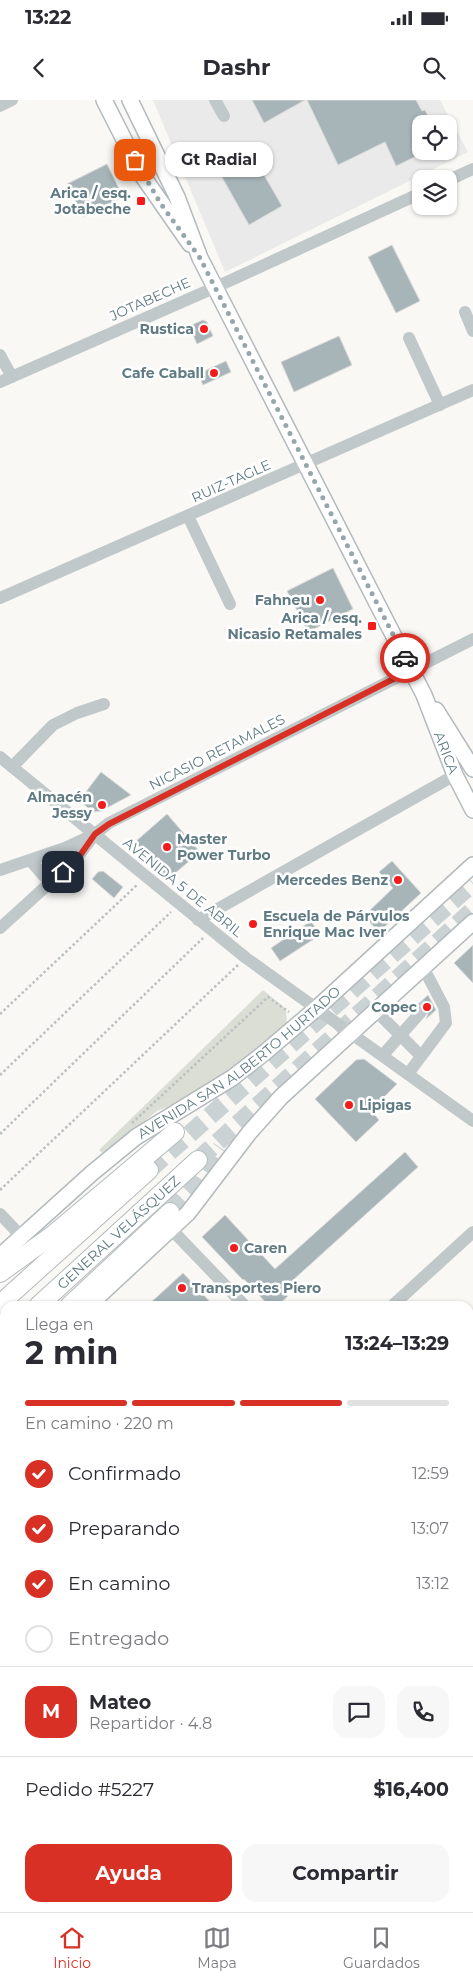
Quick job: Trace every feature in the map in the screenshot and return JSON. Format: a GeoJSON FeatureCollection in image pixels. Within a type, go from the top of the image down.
{"type":"FeatureCollection","features":[{"type":"Feature","properties":{"kind":"highway"},"geometry":{"type":"LineString","coordinates":[[0,1273],[54,1234],[175,1132]]}},
{"type":"Feature","properties":{"kind":"highway","name":"GENERAL VELÁSQUEZ"},"geometry":{"type":"LineString","coordinates":[[43,1301],[198,1160]]}},
{"type":"Feature","properties":{"kind":"highway","name":"GENERAL VELÁSQUEZ"},"geometry":{"type":"LineString","coordinates":[[3,1301],[149,1170]]}},
{"type":"Feature","properties":{"kind":"highway"},"geometry":{"type":"LineString","coordinates":[[75,1301],[171,1221]]}},
{"type":"Feature","properties":{"kind":"main road","name":"ARICA"},"geometry":{"type":"LineString","coordinates":[[104,100],[142,175],[200,258],[216,287],[424,695],[455,775],[473,810]]}},
{"type":"Feature","properties":{"kind":"main road","name":"ARICA"},"geometry":{"type":"LineString","coordinates":[[130,100],[177,197],[200,258]]}},
{"type":"Feature","properties":{"kind":"main road","name":"ARICA"},"geometry":{"type":"LineString","coordinates":[[424,695],[454,737],[473,769]]}},
{"type":"Feature","properties":{"kind":"main road","name":"AVENIDA SAN ALBERTO HURTADO"},"geometry":{"type":"LineString","coordinates":[[0,1256],[120,1149],[153,1125],[250,1065],[317,1008],[473,865]]}},
{"type":"Feature","properties":{"kind":"main road"},"geometry":{"type":"LineString","coordinates":[[93,1301],[171,1221],[204,1194],[264,1114],[351,1032],[473,922]]}},
{"type":"Feature","properties":{"kind":"street"},"geometry":{"type":"LineString","coordinates":[[0,106],[12,100]]}},
{"type":"Feature","properties":{"kind":"street"},"geometry":{"type":"LineString","coordinates":[[215,100],[224,116]]}},
{"type":"Feature","properties":{"kind":"street"},"geometry":{"type":"LineString","coordinates":[[457,176],[473,169]]}},
{"type":"Feature","properties":{"kind":"street","name":"JOTABECHE"},"geometry":{"type":"LineString","coordinates":[[6,380],[412,197]]}},
{"type":"Feature","properties":{"kind":"street"},"geometry":{"type":"LineString","coordinates":[[465,312],[473,330]]}},
{"type":"Feature","properties":{"kind":"street"},"geometry":{"type":"LineString","coordinates":[[409,338],[440,405]]}},
{"type":"Feature","properties":{"kind":"street"},"geometry":{"type":"LineString","coordinates":[[0,355],[6,380]]}},
{"type":"Feature","properties":{"kind":"street","name":"RUIZ-TAGLE"},"geometry":{"type":"LineString","coordinates":[[0,597],[306,465],[473,390]]}},
{"type":"Feature","properties":{"kind":"street"},"geometry":{"type":"LineString","coordinates":[[188,516],[230,604]]}},
{"type":"Feature","properties":{"kind":"street","name":"NICASIO RETAMALES"},"geometry":{"type":"LineString","coordinates":[[0,928],[81,854],[95,834],[109,824],[473,639]]}},
{"type":"Feature","properties":{"kind":"street"},"geometry":{"type":"LineString","coordinates":[[12,767],[53,725],[77,713],[104,704]]}},
{"type":"Feature","properties":{"kind":"street","name":"AVENIDA 5 DE ABRIL"},"geometry":{"type":"LineString","coordinates":[[0,757],[246,958],[473,1121]]}},
{"type":"Feature","properties":{"kind":"street"},"geometry":{"type":"LineString","coordinates":[[198,920],[455,775]]}},
{"type":"Feature","properties":{"kind":"street"},"geometry":{"type":"LineString","coordinates":[[0,870],[65,848],[95,834]]}},
{"type":"Feature","properties":{"kind":"street"},"geometry":{"type":"LineString","coordinates":[[30,860],[50,883]]}},
{"type":"Feature","properties":{"kind":"street"},"geometry":{"type":"LineString","coordinates":[[408,1074],[446,1023],[444,1007],[434,997],[423,967]]}},
{"type":"Feature","properties":{"kind":"street"},"geometry":{"type":"LineString","coordinates":[[375,1010],[422,1056]]}},
{"type":"Feature","properties":{"kind":"street"},"geometry":{"type":"LineString","coordinates":[[383,1055],[420,1013]]}},
{"type":"Feature","properties":{"kind":"street"},"geometry":{"type":"LineString","coordinates":[[0,1214],[21,1236]]}},
{"type":"Feature","properties":{"kind":"street"},"geometry":{"type":"LineString","coordinates":[[171,1221],[241,1301]]}},
{"type":"Feature","properties":{"kind":"street"},"geometry":{"type":"LineString","coordinates":[[397,1301],[473,1232]]}},
{"type":"Feature","properties":{"kind":"path"},"geometry":{"type":"LineString","coordinates":[[0,1014],[133,889]]}},
{"type":"Feature","properties":{"kind":"path"},"geometry":{"type":"LineString","coordinates":[[0,1075],[165,918]]}},
{"type":"Feature","properties":{"kind":"path"},"geometry":{"type":"LineString","coordinates":[[0,1134],[197,945]]}},
{"type":"Feature","properties":{"kind":"path"},"geometry":{"type":"LineString","coordinates":[[0,1190],[232,972]]}},
{"type":"Feature","properties":{"kind":"path"},"geometry":{"type":"LineString","coordinates":[[131,1123],[268,997],[289,1012]]}},
{"type":"Feature","properties":{"kind":"shaded area"},"geometry":{"type":"Polygon","coordinates":[[[153,100],[440,100],[448,115],[412,115],[412,160],[452,160],[432,170],[412,170],[412,180],[225,272],[153,100]]]}},
{"type":"Feature","properties":{"kind":"shaded area"},"geometry":{"type":"Polygon","coordinates":[[[457,132],[468,152],[457,157],[457,132]]]}},
{"type":"Feature","properties":{"kind":"shaded area"},"geometry":{"type":"Polygon","coordinates":[[[263,990],[286,1009],[287,1027],[232,1070],[182,1101],[157,1111],[104,1154],[99,1150],[263,990]]]}},
{"type":"Feature","properties":{"kind":"building"},"geometry":{"type":"Polygon","coordinates":[[[252,100],[305,100],[264,123],[252,100]]]}},
{"type":"Feature","properties":{"kind":"building"},"geometry":{"type":"Polygon","coordinates":[[[307,100],[416,100],[422,111],[425,110],[428,115],[412,115],[412,158],[396,166],[385,142],[338,165],[307,100]]]}},
{"type":"Feature","properties":{"kind":"building"},"geometry":{"type":"Polygon","coordinates":[[[252,154],[282,206],[249,225],[219,172],[252,154]]]}},
{"type":"Feature","properties":{"kind":"building"},"geometry":{"type":"Polygon","coordinates":[[[107,164],[123,197],[83,217],[67,184],[107,164]]]}},
{"type":"Feature","properties":{"kind":"building"},"geometry":{"type":"Polygon","coordinates":[[[392,245],[420,301],[396,313],[368,257],[392,245]]]}},
{"type":"Feature","properties":{"kind":"building"},"geometry":{"type":"Polygon","coordinates":[[[203,320],[207,322],[213,336],[197,344],[189,326],[203,320]]]}},
{"type":"Feature","properties":{"kind":"building"},"geometry":{"type":"Polygon","coordinates":[[[339,336],[352,365],[294,392],[281,362],[339,336]]]}},
{"type":"Feature","properties":{"kind":"building","name":"Cafe Caball"},"geometry":{"type":"Polygon","coordinates":[[[226,361],[231,372],[203,385],[198,374],[226,361]]]}},
{"type":"Feature","properties":{"kind":"building","name":"Fahneu"},"geometry":{"type":"Polygon","coordinates":[[[333,568],[353,609],[308,632],[287,591],[333,568]]]}},
{"type":"Feature","properties":{"kind":"building"},"geometry":{"type":"Polygon","coordinates":[[[101,772],[131,795],[101,811],[94,812],[79,801],[101,772]]]}},
{"type":"Feature","properties":{"kind":"building","name":"Master Power Turbo"},"geometry":{"type":"Polygon","coordinates":[[[167,814],[200,852],[167,880],[135,842],[167,814]]]}},
{"type":"Feature","properties":{"kind":"building"},"geometry":{"type":"Polygon","coordinates":[[[392,861],[421,893],[379,932],[364,916],[393,888],[379,872],[392,861]]]}},
{"type":"Feature","properties":{"kind":"building"},"geometry":{"type":"Polygon","coordinates":[[[103,871],[123,887],[114,898],[92,879],[98,872],[103,871]]]}},
{"type":"Feature","properties":{"kind":"building"},"geometry":{"type":"Polygon","coordinates":[[[311,921],[320,935],[280,961],[271,948],[311,921]]]}},
{"type":"Feature","properties":{"kind":"building"},"geometry":{"type":"Polygon","coordinates":[[[473,945],[473,983],[454,963],[473,945]]]}},
{"type":"Feature","properties":{"kind":"building"},"geometry":{"type":"Polygon","coordinates":[[[428,995],[436,1010],[426,1019],[428,1014],[426,1007],[416,1006],[428,995]]]}},
{"type":"Feature","properties":{"kind":"building","name":"Lipigas"},"geometry":{"type":"Polygon","coordinates":[[[364,1059],[397,1084],[371,1110],[379,1120],[356,1142],[315,1099],[356,1060],[364,1059]]]}},
{"type":"Feature","properties":{"kind":"building"},"geometry":{"type":"Polygon","coordinates":[[[405,1152],[418,1167],[282,1290],[288,1296],[282,1301],[264,1301],[202,1237],[225,1215],[275,1269],[405,1152]]]}},
{"type":"Feature","properties":{"kind":"building","name":"Transportes Piero"},"geometry":{"type":"Polygon","coordinates":[[[183,1273],[209,1301],[152,1301],[183,1273]]]}},
{"type":"Feature","properties":{"kind":"tunnel"},"geometry":{"type":"LineString","coordinates":[[149,1170],[473,883]]}},
{"type":"Feature","properties":{"kind":"tunnel"},"geometry":{"type":"LineString","coordinates":[[198,1160],[473,910]]}},
{"type":"Feature","properties":{"kind":"tunnel"},"geometry":{"type":"LineString","coordinates":[[420,1013],[432,1000]]}},
{"type":"Feature","properties":{"kind":"tunnel"},"geometry":{"type":"LineString","coordinates":[[170,1212],[194,1187],[221,1148]]}},
{"type":"Feature","properties":{"kind":"way so far"},"geometry":{"type":"LineString","coordinates":[[135,160],[142,175],[161,204],[200,258],[405,658]]}},
{"type":"Feature","properties":{"kind":"place","name":"Gt Radial"},"geometry":{"type":"Point","coordinates":[135,160]}},
{"type":"Feature","properties":{"kind":"place","name":"Arica / esq. Jotabeche"},"geometry":{"type":"Point","coordinates":[141,201]}},
{"type":"Feature","properties":{"kind":"place","name":"Rustica"},"geometry":{"type":"Point","coordinates":[204,329]}},
{"type":"Feature","properties":{"kind":"place","name":"Cafe Caball"},"geometry":{"type":"Point","coordinates":[214,373]}},
{"type":"Feature","properties":{"kind":"place","name":"Fahneu"},"geometry":{"type":"Point","coordinates":[320,600]}},
{"type":"Feature","properties":{"kind":"place","name":"Arica / esq. Nicasio Retamales"},"geometry":{"type":"Point","coordinates":[372,626]}},
{"type":"Feature","properties":{"kind":"place","name":"Almacén Jessy"},"geometry":{"type":"Point","coordinates":[102,805]}},
{"type":"Feature","properties":{"kind":"place","name":"Master Power Turbo"},"geometry":{"type":"Point","coordinates":[167,847]}},
{"type":"Feature","properties":{"kind":"place","name":"Mercedes Benz"},"geometry":{"type":"Point","coordinates":[398,880]}},
{"type":"Feature","properties":{"kind":"place","name":"Escuela de Párvulos Enrique Mac Iver"},"geometry":{"type":"Point","coordinates":[253,924]}},
{"type":"Feature","properties":{"kind":"place","name":"Copec"},"geometry":{"type":"Point","coordinates":[427,1007]}},
{"type":"Feature","properties":{"kind":"place","name":"Lipigas"},"geometry":{"type":"Point","coordinates":[349,1105]}},
{"type":"Feature","properties":{"kind":"place","name":"Caren"},"geometry":{"type":"Point","coordinates":[234,1248]}},
{"type":"Feature","properties":{"kind":"place","name":"Transportes Piero"},"geometry":{"type":"Point","coordinates":[182,1288]}},
{"type":"Feature","properties":{"kind":"route"},"geometry":{"type":"LineString","coordinates":[[63,872],[81,854],[95,834],[101,829],[411,670],[405,658]]}}]}
